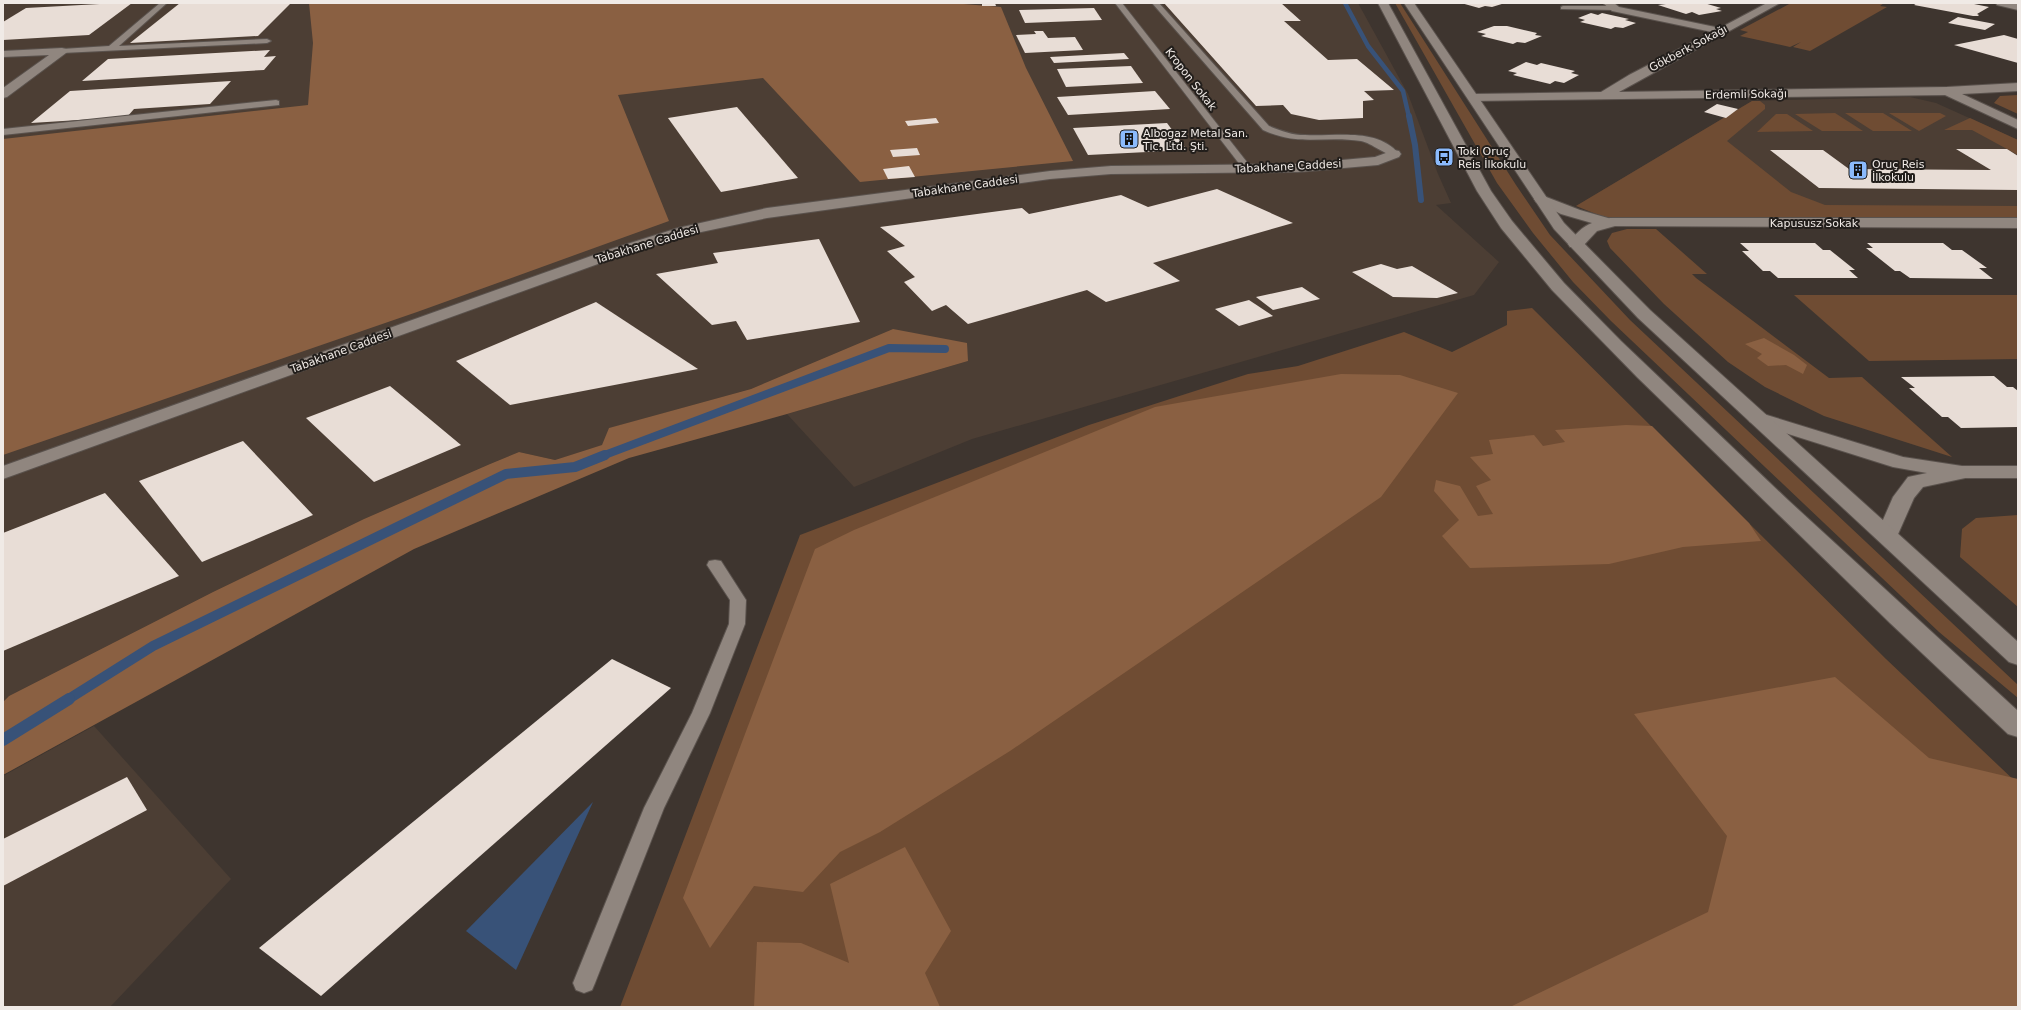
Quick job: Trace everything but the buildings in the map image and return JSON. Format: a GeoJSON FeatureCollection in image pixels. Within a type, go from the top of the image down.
{"type":"FeatureCollection","features":[{"type":"Feature","properties":{"kind":"street"},"geometry":{"type":"LineString","coordinates":[[1383,3],[1484,191],[1503,221],[1531,255],[1614,344],[1906,626],[2018,727]]}},
{"type":"Feature","properties":{"kind":"street"},"geometry":{"type":"LineString","coordinates":[[1409,3],[1559,226],[1644,314],[2018,656]]}},
{"type":"Feature","properties":{"kind":"street","name":"Gökberk Sokağı"},"geometry":{"type":"LineString","coordinates":[[1604,96],[1633,78],[1775,3]]}},
{"type":"Feature","properties":{"kind":"street"},"geometry":{"type":"LineString","coordinates":[[2001,3],[2018,7]]}},
{"type":"Feature","properties":{"kind":"street"},"geometry":{"type":"LineString","coordinates":[[1611,5],[1721,31]]}},
{"type":"Feature","properties":{"kind":"street"},"geometry":{"type":"LineString","coordinates":[[3,54],[62,51]]}},
{"type":"Feature","properties":{"kind":"street"},"geometry":{"type":"LineString","coordinates":[[3,94],[62,51]]}},
{"type":"Feature","properties":{"kind":"street","name":"Erdemli Sokağı"},"geometry":{"type":"LineString","coordinates":[[1474,98],[1947,91],[2018,87]]}},
{"type":"Feature","properties":{"kind":"street"},"geometry":{"type":"LineString","coordinates":[[1947,91],[2018,125]]}},
{"type":"Feature","properties":{"kind":"street","name":"Tabakhane Caddesi"},"geometry":{"type":"LineString","coordinates":[[3,473],[599,259],[683,231],[767,213],[1050,175],[1111,170],[1298,168],[1378,161],[1394,154]]}},
{"type":"Feature","properties":{"kind":"street"},"geometry":{"type":"LineString","coordinates":[[1541,199],[1582,217],[1610,223]]}},
{"type":"Feature","properties":{"kind":"street"},"geometry":{"type":"LineString","coordinates":[[1576,244],[1592,228],[1610,223]]}},
{"type":"Feature","properties":{"kind":"street","name":"Kapususz Sokak"},"geometry":{"type":"LineString","coordinates":[[1610,223],[2018,223]]}},
{"type":"Feature","properties":{"kind":"street"},"geometry":{"type":"LineString","coordinates":[[1757,418],[1900,463],[1962,472],[2018,472]]}},
{"type":"Feature","properties":{"kind":"street"},"geometry":{"type":"LineString","coordinates":[[1887,536],[1904,497],[1916,482],[1962,472]]}},
{"type":"Feature","properties":{"kind":"lane"},"geometry":{"type":"LineString","coordinates":[[112,48],[164,3]]}},
{"type":"Feature","properties":{"kind":"lane","name":"Kropon Sokak"},"geometry":{"type":"LineString","coordinates":[[1118,3],[1246,168]]}},
{"type":"Feature","properties":{"kind":"lane"},"geometry":{"type":"LineString","coordinates":[[1155,3],[1266,128],[1279,134],[1305,138],[1351,136],[1385,146],[1394,154]]}},
{"type":"Feature","properties":{"kind":"lane"},"geometry":{"type":"LineString","coordinates":[[1563,8],[1611,5]]}},
{"type":"Feature","properties":{"kind":"lane"},"geometry":{"type":"LineString","coordinates":[[62,51],[267,41]]}},
{"type":"Feature","properties":{"kind":"lane"},"geometry":{"type":"LineString","coordinates":[[3,132],[276,103]]}},
{"type":"Feature","properties":{"kind":"lane"},"geometry":{"type":"LineString","coordinates":[[584,983],[654,808],[701,713],[737,624],[738,600],[715,565]]}},
{"type":"Feature","properties":{"kind":"shaded area"},"geometry":{"type":"Polygon","coordinates":[[[3,3],[1358,3],[1408,94],[1438,174],[1451,203],[1436,205],[1499,262],[1474,295],[972,439],[854,487],[787,414],[968,361],[893,329],[751,389],[610,428],[603,445],[555,460],[519,452],[490,464],[364,519],[213,592],[9,696],[3,702],[3,3]]]}},
{"type":"Feature","properties":{"kind":"shaded area"},"geometry":{"type":"Polygon","coordinates":[[[309,3],[951,3],[1001,7],[1026,68],[1073,161],[860,182],[763,78],[618,95],[669,221],[417,312],[3,455],[3,139],[308,105],[313,43],[309,3]]]}},
{"type":"Feature","properties":{"kind":"shaded area"},"geometry":{"type":"Polygon","coordinates":[[[1395,3],[1400,3],[1516,185],[1550,235],[1630,320],[2018,685],[2018,698],[1939,632],[1611,321],[1573,282],[1533,233],[1497,183],[1395,3]]]}},
{"type":"Feature","properties":{"kind":"shaded area"},"geometry":{"type":"Polygon","coordinates":[[[1791,3],[1884,3],[1880,6],[1887,7],[1810,51],[1793,47],[1801,42],[1790,47],[1740,36],[1748,32],[1740,30],[1791,3]]]}},
{"type":"Feature","properties":{"kind":"shaded area"},"geometry":{"type":"Polygon","coordinates":[[[2018,95],[2018,114],[1994,103],[2000,96],[2018,95]]]}},
{"type":"Feature","properties":{"kind":"shaded area"},"geometry":{"type":"Polygon","coordinates":[[[1910,97],[1936,103],[2018,140],[2018,217],[1576,206],[1752,101],[1910,97]]]}},
{"type":"Feature","properties":{"kind":"shaded area"},"geometry":{"type":"Polygon","coordinates":[[[1752,101],[1760,101],[1765,105],[1765,109],[1727,141],[1791,192],[1825,205],[2018,206],[2018,217],[1606,218],[1576,206],[1752,101]]]}},
{"type":"Feature","properties":{"kind":"shaded area"},"geometry":{"type":"Polygon","coordinates":[[[1835,113],[1863,131],[1822,131],[1795,114],[1835,113]]]}},
{"type":"Feature","properties":{"kind":"shaded area"},"geometry":{"type":"Polygon","coordinates":[[[1845,113],[1883,113],[1912,131],[1873,131],[1845,113]]]}},
{"type":"Feature","properties":{"kind":"shaded area"},"geometry":{"type":"Polygon","coordinates":[[[1889,113],[1940,113],[1946,116],[1919,131],[1889,113]]]}},
{"type":"Feature","properties":{"kind":"shaded area"},"geometry":{"type":"Polygon","coordinates":[[[1776,114],[1787,114],[1813,131],[1757,132],[1776,114]]]}},
{"type":"Feature","properties":{"kind":"shaded area"},"geometry":{"type":"Polygon","coordinates":[[[1970,118],[2018,140],[2018,155],[1972,130],[1944,130],[1970,118]]]}},
{"type":"Feature","properties":{"kind":"shaded area"},"geometry":{"type":"Polygon","coordinates":[[[1627,229],[1656,229],[1707,274],[1692,274],[1696,278],[1829,378],[1862,377],[1952,457],[1824,416],[1765,387],[1728,362],[1664,304],[1610,248],[1607,241],[1612,233],[1627,229]]]}},
{"type":"Feature","properties":{"kind":"shaded area"},"geometry":{"type":"Polygon","coordinates":[[[1794,295],[2018,295],[2018,359],[1869,361],[1794,295]]]}},
{"type":"Feature","properties":{"kind":"shaded area"},"geometry":{"type":"Polygon","coordinates":[[[1532,308],[1886,659],[2018,784],[2018,1007],[620,1007],[800,535],[1089,425],[1248,374],[1298,366],[1404,332],[1452,352],[1507,325],[1507,311],[1532,308]]]}},
{"type":"Feature","properties":{"kind":"shaded area"},"geometry":{"type":"Polygon","coordinates":[[[893,329],[967,343],[968,361],[629,458],[414,549],[3,775],[3,702],[9,696],[213,592],[364,519],[519,452],[555,460],[602,445],[609,428],[751,389],[893,329]]]}},
{"type":"Feature","properties":{"kind":"shaded area"},"geometry":{"type":"Polygon","coordinates":[[[1764,338],[1794,355],[1807,365],[1803,374],[1786,365],[1768,366],[1757,358],[1762,354],[1745,344],[1764,338]]]}},
{"type":"Feature","properties":{"kind":"shaded area"},"geometry":{"type":"Polygon","coordinates":[[[1341,374],[1400,375],[1458,393],[1381,497],[1010,751],[880,832],[840,852],[803,892],[754,886],[710,948],[683,898],[815,549],[854,530],[1155,407],[1341,374]]]}},
{"type":"Feature","properties":{"kind":"shaded area"},"geometry":{"type":"Polygon","coordinates":[[[1626,425],[1652,426],[1749,523],[1761,541],[1683,547],[1609,564],[1470,568],[1442,536],[1459,520],[1434,491],[1436,480],[1460,486],[1478,516],[1493,514],[1476,486],[1491,480],[1470,457],[1493,454],[1489,440],[1534,435],[1543,446],[1565,442],[1555,430],[1626,425]]]}},
{"type":"Feature","properties":{"kind":"shaded area"},"geometry":{"type":"Polygon","coordinates":[[[2018,515],[2018,607],[1960,557],[1962,529],[1976,518],[2018,515]]]}},
{"type":"Feature","properties":{"kind":"shaded area"},"geometry":{"type":"Polygon","coordinates":[[[1835,677],[1929,758],[2018,779],[2018,1007],[1510,1007],[1708,912],[1727,836],[1634,714],[1835,677]]]}},
{"type":"Feature","properties":{"kind":"shaded area"},"geometry":{"type":"Polygon","coordinates":[[[94,726],[231,879],[110,1007],[3,1007],[3,776],[94,726]]]}},
{"type":"Feature","properties":{"kind":"shaded area"},"geometry":{"type":"Polygon","coordinates":[[[905,847],[951,931],[925,973],[940,1007],[754,1007],[757,942],[801,943],[849,963],[830,884],[905,847]]]}},
{"type":"Feature","properties":{"kind":"water"},"geometry":{"type":"Polygon","coordinates":[[[593,802],[516,970],[466,931],[593,802]]]}},
{"type":"Feature","properties":{"kind":"waterway"},"geometry":{"type":"LineString","coordinates":[[1345,3],[1368,46],[1403,91],[1409,117]]}},
{"type":"Feature","properties":{"kind":"waterway"},"geometry":{"type":"LineString","coordinates":[[1409,116],[1415,145],[1421,200]]}},
{"type":"Feature","properties":{"kind":"waterway"},"geometry":{"type":"LineString","coordinates":[[602,456],[889,348],[945,349]]}},
{"type":"Feature","properties":{"kind":"waterway"},"geometry":{"type":"LineString","coordinates":[[67,700],[153,646],[506,474],[575,467],[605,455]]}},
{"type":"Feature","properties":{"kind":"waterway"},"geometry":{"type":"LineString","coordinates":[[3,740],[69,699]]}},
{"type":"Feature","properties":{"kind":"place","name":"Albogaz Metal San. Tic. Ltd. Şti."},"geometry":{"type":"Point","coordinates":[1129,139]}},
{"type":"Feature","properties":{"kind":"place","name":"Toki Oruç Reis İlkokulu"},"geometry":{"type":"Point","coordinates":[1444,157]}},
{"type":"Feature","properties":{"kind":"place","name":"Oruç Reis İlkokulu"},"geometry":{"type":"Point","coordinates":[1858,170]}}]}
